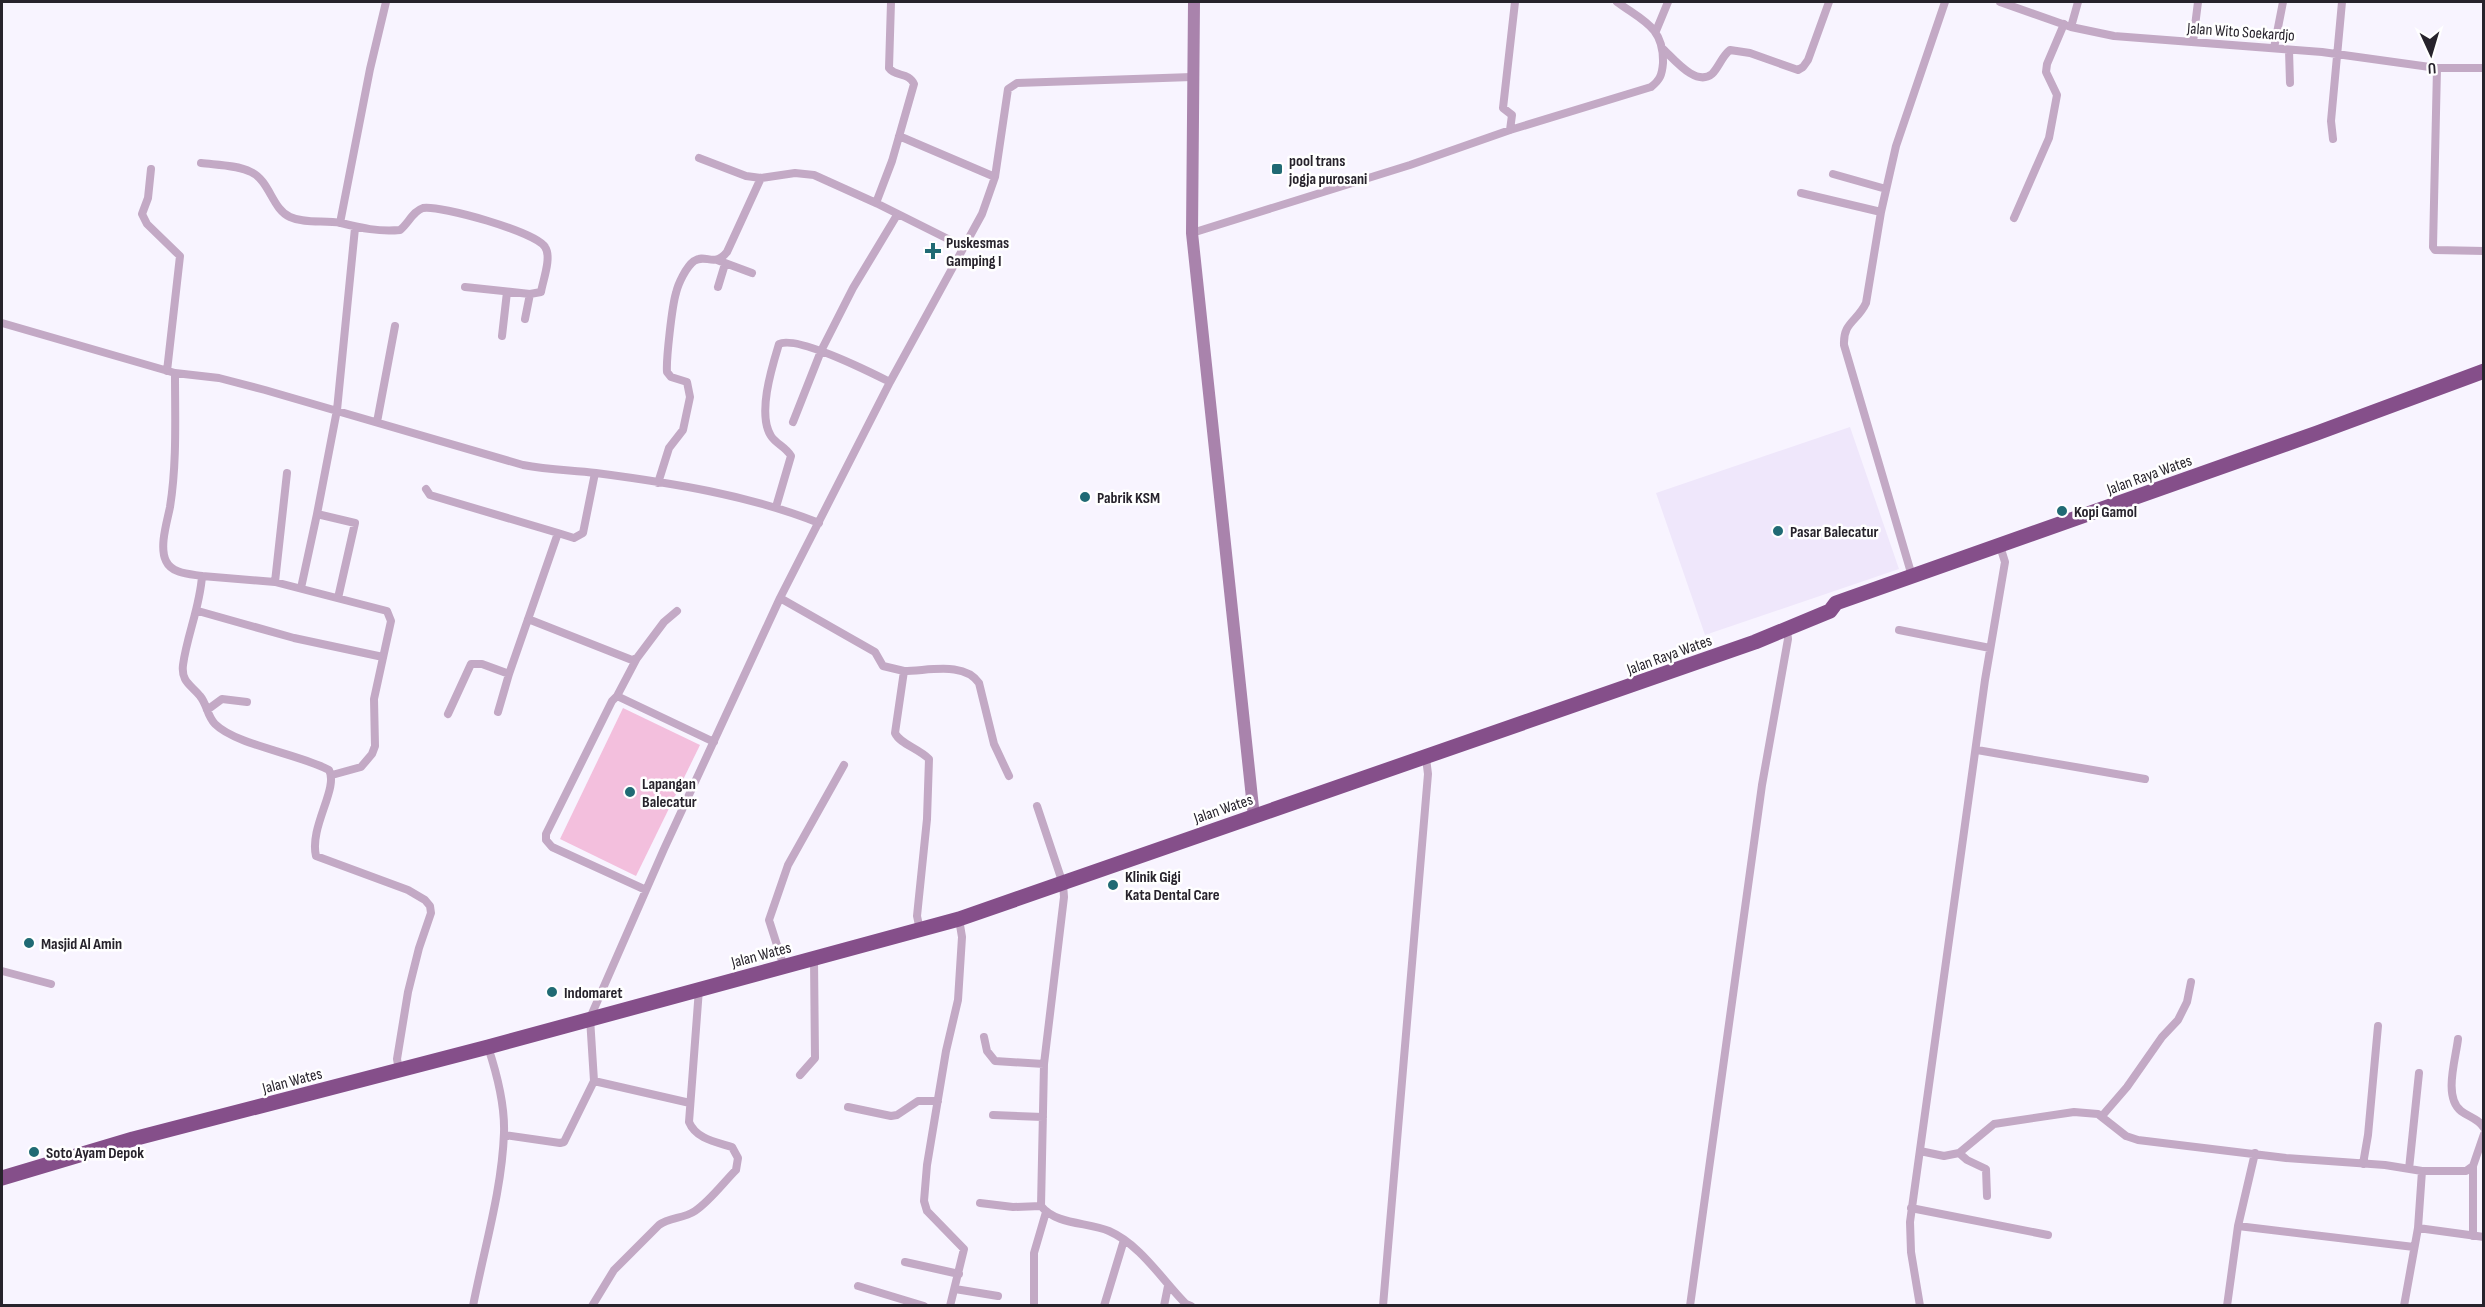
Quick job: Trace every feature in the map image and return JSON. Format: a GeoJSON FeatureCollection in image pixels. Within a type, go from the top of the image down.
{"type":"FeatureCollection","features":[{"type":"Feature","properties":{"kind":"highway","name":"Jalan Raya Wates"},"geometry":{"type":"LineString","coordinates":[[1830,611],[1839,613],[2001,550],[2484,372]]}},
{"type":"Feature","properties":{"kind":"highway","name":"Jalan Raya Wates"},"geometry":{"type":"LineString","coordinates":[[1519,726],[1787,630],[1830,611],[1836,603],[1911,576],[2001,550],[2484,382]]}},
{"type":"Feature","properties":{"kind":"highway","name":"Jalan Wates"},"geometry":{"type":"LineString","coordinates":[[2,1178],[141,1137],[488,1047],[959,919],[1519,726]]}},
{"type":"Feature","properties":{"kind":"street"},"geometry":{"type":"LineString","coordinates":[[340,224],[370,69],[386,2]]}},
{"type":"Feature","properties":{"kind":"street"},"geometry":{"type":"LineString","coordinates":[[876,203],[914,84],[907,76],[892,72],[889,68],[891,2]]}},
{"type":"Feature","properties":{"kind":"street"},"geometry":{"type":"LineString","coordinates":[[1194,2],[1192,234],[1254,817]]}},
{"type":"Feature","properties":{"kind":"street"},"geometry":{"type":"LineString","coordinates":[[1510,130],[1512,115],[1503,108],[1515,2]]}},
{"type":"Feature","properties":{"kind":"street"},"geometry":{"type":"LineString","coordinates":[[1192,234],[1410,165],[1510,130],[1651,87],[1659,81],[1662,73],[1662,42],[1656,31],[1617,2]]}},
{"type":"Feature","properties":{"kind":"street"},"geometry":{"type":"LineString","coordinates":[[1656,31],[1668,2]]}},
{"type":"Feature","properties":{"kind":"street"},"geometry":{"type":"LineString","coordinates":[[1663,49],[1696,77],[1711,74],[1730,50],[1750,53],[1798,70],[1803,68],[1808,60],[1829,2]]}},
{"type":"Feature","properties":{"kind":"street"},"geometry":{"type":"LineString","coordinates":[[1911,576],[1844,345],[1843,333],[1846,327],[1862,312],[1866,303],[1881,212],[1896,146],[1945,2]]}},
{"type":"Feature","properties":{"kind":"street","name":"Jalan Wito Soekardjo"},"geometry":{"type":"LineString","coordinates":[[2000,2],[2093,33],[2134,39],[2274,48],[2437,68],[2484,68]]}},
{"type":"Feature","properties":{"kind":"street"},"geometry":{"type":"LineString","coordinates":[[2014,218],[2049,138],[2057,95],[2046,72],[2047,64],[2078,2]]}},
{"type":"Feature","properties":{"kind":"street"},"geometry":{"type":"LineString","coordinates":[[2193,42],[2198,2]]}},
{"type":"Feature","properties":{"kind":"street"},"geometry":{"type":"LineString","coordinates":[[2274,48],[2283,2]]}},
{"type":"Feature","properties":{"kind":"street"},"geometry":{"type":"LineString","coordinates":[[2333,139],[2331,121],[2342,2]]}},
{"type":"Feature","properties":{"kind":"street"},"geometry":{"type":"LineString","coordinates":[[2289,50],[2290,83]]}},
{"type":"Feature","properties":{"kind":"street"},"geometry":{"type":"LineString","coordinates":[[2437,68],[2433,247],[2435,250],[2443,251],[2484,251]]}},
{"type":"Feature","properties":{"kind":"street"},"geometry":{"type":"LineString","coordinates":[[504,1135],[564,1142],[594,1081],[590,1018],[780,598],[890,382],[982,214],[995,177],[1005,99],[1011,85],[1192,77]]}},
{"type":"Feature","properties":{"kind":"street"},"geometry":{"type":"LineString","coordinates":[[899,136],[995,177]]}},
{"type":"Feature","properties":{"kind":"street"},"geometry":{"type":"LineString","coordinates":[[699,158],[746,176],[761,178],[805,173],[876,203],[964,248]]}},
{"type":"Feature","properties":{"kind":"street"},"geometry":{"type":"LineString","coordinates":[[201,163],[251,172],[262,180],[281,210],[289,217],[356,228],[400,230],[422,208],[436,208],[502,224],[537,239],[547,249],[541,292],[530,294],[465,287]]}},
{"type":"Feature","properties":{"kind":"street"},"geometry":{"type":"LineString","coordinates":[[151,169],[142,214],[147,224],[180,256],[171,372],[176,433],[172,494],[163,552],[170,567],[183,573],[202,576],[275,582],[387,610],[390,615],[391,621],[374,699],[375,746],[372,754],[361,767],[332,775]]}},
{"type":"Feature","properties":{"kind":"street"},"geometry":{"type":"LineString","coordinates":[[1833,174],[1886,189]]}},
{"type":"Feature","properties":{"kind":"street"},"geometry":{"type":"LineString","coordinates":[[718,287],[721,262],[761,178]]}},
{"type":"Feature","properties":{"kind":"street"},"geometry":{"type":"LineString","coordinates":[[1801,194],[1881,212]]}},
{"type":"Feature","properties":{"kind":"street"},"geometry":{"type":"LineString","coordinates":[[793,422],[821,351],[853,288],[897,215]]}},
{"type":"Feature","properties":{"kind":"street"},"geometry":{"type":"LineString","coordinates":[[300,588],[337,410],[356,228]]}},
{"type":"Feature","properties":{"kind":"street"},"geometry":{"type":"LineString","coordinates":[[658,483],[669,448],[683,430],[690,397],[687,382],[671,377],[667,372],[676,293],[692,263],[698,259],[721,262],[752,273]]}},
{"type":"Feature","properties":{"kind":"street"},"geometry":{"type":"LineString","coordinates":[[502,336],[507,292]]}},
{"type":"Feature","properties":{"kind":"street"},"geometry":{"type":"LineString","coordinates":[[525,319],[530,294]]}},
{"type":"Feature","properties":{"kind":"street"},"geometry":{"type":"LineString","coordinates":[[2,323],[171,372],[219,378],[337,410],[431,440],[523,465],[556,471],[595,473],[726,494],[776,507],[819,524]]}},
{"type":"Feature","properties":{"kind":"street"},"geometry":{"type":"LineString","coordinates":[[377,422],[395,326]]}},
{"type":"Feature","properties":{"kind":"street"},"geometry":{"type":"LineString","coordinates":[[776,507],[791,459],[789,452],[775,441],[767,427],[766,398],[779,344],[791,341],[821,351],[890,382]]}},
{"type":"Feature","properties":{"kind":"street"},"geometry":{"type":"LineString","coordinates":[[275,582],[287,473]]}},
{"type":"Feature","properties":{"kind":"street"},"geometry":{"type":"LineString","coordinates":[[426,489],[430,495],[574,538],[583,533],[595,473]]}},
{"type":"Feature","properties":{"kind":"street"},"geometry":{"type":"LineString","coordinates":[[317,514],[355,523],[338,598]]}},
{"type":"Feature","properties":{"kind":"street"},"geometry":{"type":"LineString","coordinates":[[498,712],[558,533]]}},
{"type":"Feature","properties":{"kind":"street"},"geometry":{"type":"LineString","coordinates":[[1920,1305],[1911,1252],[1911,1208],[1990,648],[2005,562],[2001,550]]}},
{"type":"Feature","properties":{"kind":"street"},"geometry":{"type":"LineString","coordinates":[[202,576],[198,610],[183,668],[187,686],[201,696],[212,722],[225,733],[312,761],[329,770],[333,782],[315,832],[316,856],[408,890],[425,900],[430,906],[431,914],[419,948],[408,992],[397,1059],[399,1070]]}},
{"type":"Feature","properties":{"kind":"street"},"geometry":{"type":"LineString","coordinates":[[780,598],[875,652],[883,666],[904,671],[958,669],[974,675],[980,683],[994,744],[1009,776]]}},
{"type":"Feature","properties":{"kind":"street"},"geometry":{"type":"LineString","coordinates":[[198,610],[294,638],[383,657]]}},
{"type":"Feature","properties":{"kind":"street"},"geometry":{"type":"LineString","coordinates":[[646,890],[552,847],[546,840],[546,834],[612,701],[617,696],[637,658],[664,622],[677,611]]}},
{"type":"Feature","properties":{"kind":"street"},"geometry":{"type":"LineString","coordinates":[[528,619],[625,659],[637,658]]}},
{"type":"Feature","properties":{"kind":"street"},"geometry":{"type":"LineString","coordinates":[[1690,1305],[1762,785],[1788,639],[1787,630]]}},
{"type":"Feature","properties":{"kind":"street"},"geometry":{"type":"LineString","coordinates":[[1899,630],[1990,648]]}},
{"type":"Feature","properties":{"kind":"street"},"geometry":{"type":"LineString","coordinates":[[448,714],[471,664],[482,664],[509,674]]}},
{"type":"Feature","properties":{"kind":"street"},"geometry":{"type":"LineString","coordinates":[[904,671],[895,733],[902,742],[915,746],[929,759],[927,819],[917,916],[920,930]]}},
{"type":"Feature","properties":{"kind":"street"},"geometry":{"type":"LineString","coordinates":[[617,696],[714,742]]}},
{"type":"Feature","properties":{"kind":"street"},"geometry":{"type":"LineString","coordinates":[[207,710],[222,699],[247,702]]}},
{"type":"Feature","properties":{"kind":"street"},"geometry":{"type":"LineString","coordinates":[[1977,750],[2145,779]]}},
{"type":"Feature","properties":{"kind":"street"},"geometry":{"type":"LineString","coordinates":[[1383,1305],[1428,774],[1426,758]]}},
{"type":"Feature","properties":{"kind":"street"},"geometry":{"type":"LineString","coordinates":[[784,967],[769,920],[788,865],[844,765]]}},
{"type":"Feature","properties":{"kind":"street"},"geometry":{"type":"LineString","coordinates":[[1034,1305],[1034,1253],[1044,1209],[1042,1117],[1044,1064],[1063,909],[1063,884],[1037,806]]}},
{"type":"Feature","properties":{"kind":"street"},"geometry":{"type":"LineString","coordinates":[[950,1305],[964,1249],[927,1211],[924,1201],[927,1166],[946,1051],[958,1000],[962,937],[959,919]]}},
{"type":"Feature","properties":{"kind":"street"},"geometry":{"type":"LineString","coordinates":[[800,1075],[815,1058],[814,959]]}},
{"type":"Feature","properties":{"kind":"street"},"geometry":{"type":"LineString","coordinates":[[2,971],[51,984]]}},
{"type":"Feature","properties":{"kind":"street"},"geometry":{"type":"LineString","coordinates":[[2102,1116],[2127,1087],[2162,1037],[2178,1020],[2187,1002],[2191,982]]}},
{"type":"Feature","properties":{"kind":"street"},"geometry":{"type":"LineString","coordinates":[[592,1305],[614,1270],[659,1225],[665,1220],[684,1216],[694,1211],[736,1170],[738,1158],[732,1147],[698,1135],[692,1130],[689,1122],[699,990]]}},
{"type":"Feature","properties":{"kind":"street"},"geometry":{"type":"LineString","coordinates":[[2363,1164],[2368,1135],[2378,1026]]}},
{"type":"Feature","properties":{"kind":"street"},"geometry":{"type":"LineString","coordinates":[[984,1037],[987,1050],[995,1061],[1044,1064]]}},
{"type":"Feature","properties":{"kind":"street"},"geometry":{"type":"LineString","coordinates":[[2458,1039],[2452,1087],[2454,1101],[2459,1110],[2481,1123],[2484,1128]]}},
{"type":"Feature","properties":{"kind":"street"},"geometry":{"type":"LineString","coordinates":[[473,1305],[499,1177],[504,1135],[498,1079],[488,1047]]}},
{"type":"Feature","properties":{"kind":"street"},"geometry":{"type":"LineString","coordinates":[[2409,1169],[2419,1073]]}},
{"type":"Feature","properties":{"kind":"street"},"geometry":{"type":"LineString","coordinates":[[594,1081],[690,1103]]}},
{"type":"Feature","properties":{"kind":"street"},"geometry":{"type":"LineString","coordinates":[[848,1107],[891,1116],[897,1115],[918,1101],[938,1101]]}},
{"type":"Feature","properties":{"kind":"street"},"geometry":{"type":"LineString","coordinates":[[1920,1151],[1944,1156],[1959,1153],[1994,1124],[2074,1112],[2098,1114],[2126,1137],[2138,1140],[2286,1158],[2385,1165],[2422,1171],[2466,1171],[2474,1166]]}},
{"type":"Feature","properties":{"kind":"street"},"geometry":{"type":"LineString","coordinates":[[993,1115],[1042,1117]]}},
{"type":"Feature","properties":{"kind":"street"},"geometry":{"type":"LineString","coordinates":[[2473,1236],[2474,1166],[2484,1134]]}},
{"type":"Feature","properties":{"kind":"street"},"geometry":{"type":"LineString","coordinates":[[1959,1153],[1967,1160],[1986,1169],[1987,1196]]}},
{"type":"Feature","properties":{"kind":"street"},"geometry":{"type":"LineString","coordinates":[[2227,1305],[2238,1226],[2256,1153]]}},
{"type":"Feature","properties":{"kind":"street"},"geometry":{"type":"LineString","coordinates":[[2404,1305],[2418,1227],[2422,1171]]}},
{"type":"Feature","properties":{"kind":"street"},"geometry":{"type":"LineString","coordinates":[[980,1203],[1044,1209],[1053,1216],[1097,1226],[1124,1240],[1146,1260],[1186,1304],[1191,1305]]}},
{"type":"Feature","properties":{"kind":"street"},"geometry":{"type":"LineString","coordinates":[[1911,1208],[2048,1235]]}},
{"type":"Feature","properties":{"kind":"street"},"geometry":{"type":"LineString","coordinates":[[2238,1226],[2415,1247]]}},
{"type":"Feature","properties":{"kind":"street"},"geometry":{"type":"LineString","coordinates":[[2418,1227],[2484,1237]]}},
{"type":"Feature","properties":{"kind":"street"},"geometry":{"type":"LineString","coordinates":[[1104,1305],[1124,1240]]}},
{"type":"Feature","properties":{"kind":"street"},"geometry":{"type":"LineString","coordinates":[[905,1262],[959,1274]]}},
{"type":"Feature","properties":{"kind":"street"},"geometry":{"type":"LineString","coordinates":[[858,1286],[924,1305]]}},
{"type":"Feature","properties":{"kind":"street"},"geometry":{"type":"LineString","coordinates":[[1164,1305],[1168,1286]]}},
{"type":"Feature","properties":{"kind":"street"},"geometry":{"type":"LineString","coordinates":[[955,1289],[998,1296]]}},
{"type":"Feature","properties":{"kind":"shaded area","name":"Pasar Balecatur"},"geometry":{"type":"Polygon","coordinates":[[[1850,427],[1899,569],[1705,635],[1656,493],[1850,427]]]}},
{"type":"Feature","properties":{"kind":"shaded area","name":"Lapangan Balecatur"},"geometry":{"type":"Polygon","coordinates":[[[623,708],[700,745],[636,876],[560,839],[623,708]]]}},
{"type":"Feature","properties":{"kind":"place","name":"pool trans jogja purosani"},"geometry":{"type":"Point","coordinates":[1277,169]}},
{"type":"Feature","properties":{"kind":"place","name":"Puskesmas Gamping I"},"geometry":{"type":"Point","coordinates":[933,251]}},
{"type":"Feature","properties":{"kind":"place","name":"Pabrik KSM"},"geometry":{"type":"Point","coordinates":[1085,497]}},
{"type":"Feature","properties":{"kind":"place","name":"Kopi Gamol"},"geometry":{"type":"Point","coordinates":[2062,511]}},
{"type":"Feature","properties":{"kind":"place","name":"Pasar Balecatur"},"geometry":{"type":"Point","coordinates":[1778,531]}},
{"type":"Feature","properties":{"kind":"place","name":"Lapangan Balecatur"},"geometry":{"type":"Point","coordinates":[630,792]}},
{"type":"Feature","properties":{"kind":"place","name":"Klinik Gigi Kata Dental Care"},"geometry":{"type":"Point","coordinates":[1113,885]}},
{"type":"Feature","properties":{"kind":"place","name":"Masjid Al Amin"},"geometry":{"type":"Point","coordinates":[29,943]}},
{"type":"Feature","properties":{"kind":"place","name":"Indomaret"},"geometry":{"type":"Point","coordinates":[552,992]}},
{"type":"Feature","properties":{"kind":"place","name":"Soto Ayam Depok"},"geometry":{"type":"Point","coordinates":[34,1152]}}]}
